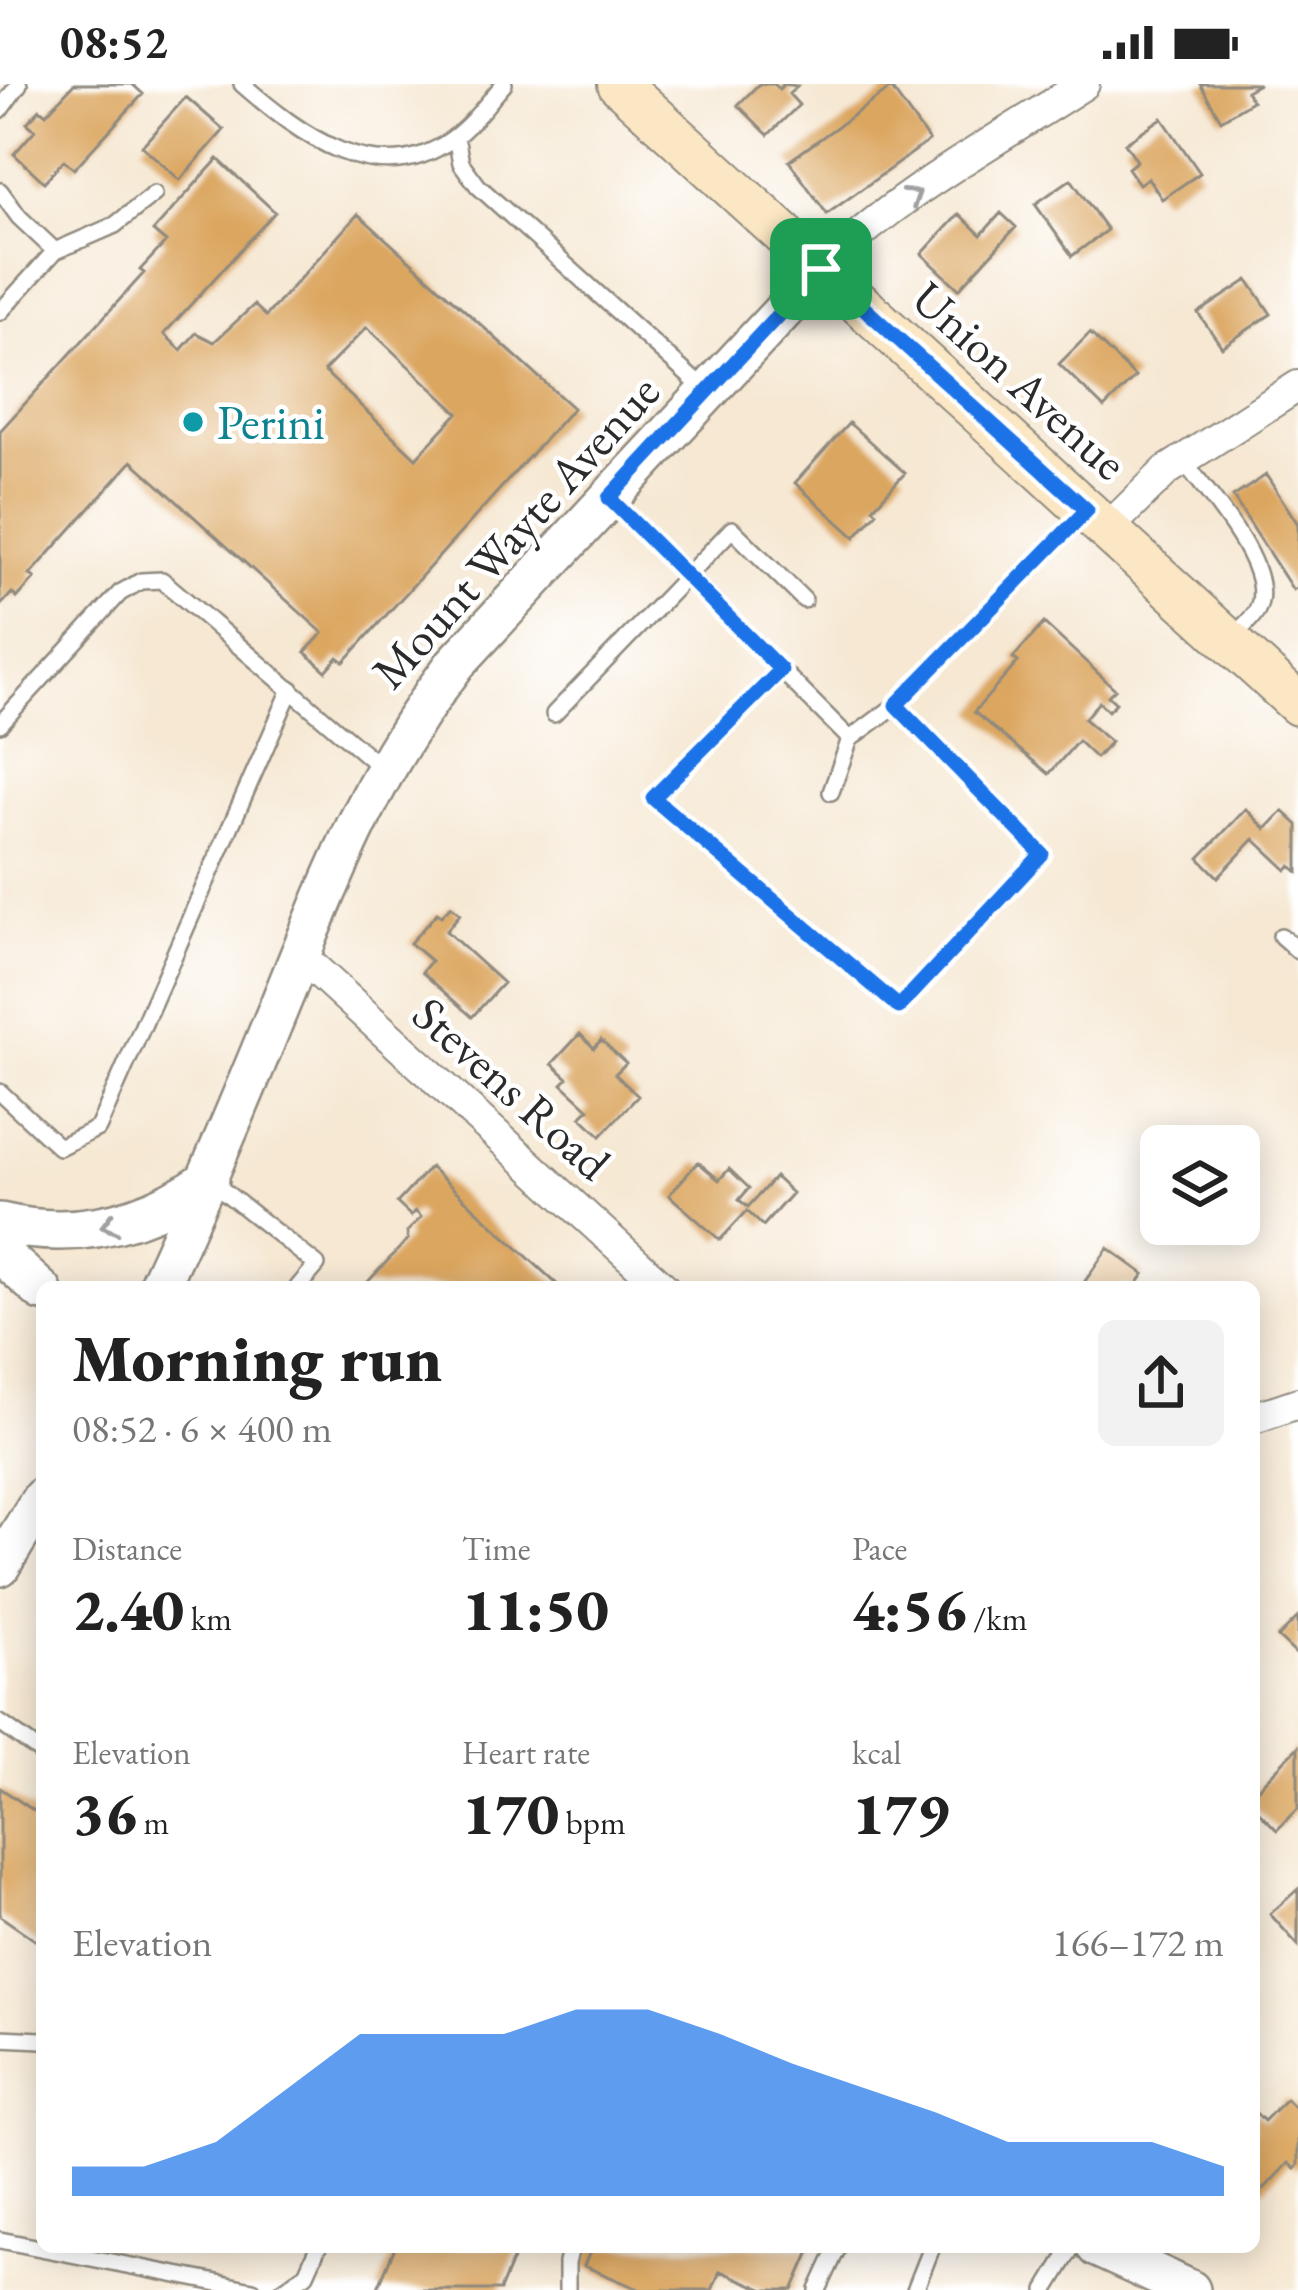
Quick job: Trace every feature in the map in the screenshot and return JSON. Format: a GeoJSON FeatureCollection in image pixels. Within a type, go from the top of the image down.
{"type":"FeatureCollection","features":[{"type":"Feature","properties":{"kind":"main road","name":"Union Avenue"},"geometry":{"type":"LineString","coordinates":[[631,89],[1298,704]]}},
{"type":"Feature","properties":{"kind":"street"},"geometry":{"type":"LineString","coordinates":[[821,269],[885,214],[1084,84]]}},
{"type":"Feature","properties":{"kind":"street","name":"Mount Wayte Avenue"},"geometry":{"type":"LineString","coordinates":[[161,1281],[209,1179],[330,878],[383,769],[416,714],[456,662],[821,269]]}},
{"type":"Feature","properties":{"kind":"street"},"geometry":{"type":"LineString","coordinates":[[1097,520],[1298,386]]}},
{"type":"Feature","properties":{"kind":"street","name":"Stevens Road"},"geometry":{"type":"LineString","coordinates":[[301,955],[656,1281]]}},
{"type":"Feature","properties":{"kind":"street"},"geometry":{"type":"LineString","coordinates":[[0,1222],[57,1232],[94,1230],[149,1213],[209,1179]]}},
{"type":"Feature","properties":{"kind":"street"},"geometry":{"type":"LineString","coordinates":[[0,1253],[36,1286]]}},
{"type":"Feature","properties":{"kind":"street"},"geometry":{"type":"LineString","coordinates":[[1260,1416],[1298,1403]]}},
{"type":"Feature","properties":{"kind":"street"},"geometry":{"type":"LineString","coordinates":[[0,1566],[36,1508]]}},
{"type":"Feature","properties":{"kind":"street"},"geometry":{"type":"LineString","coordinates":[[1110,2253],[1190,2290]]}},
{"type":"Feature","properties":{"kind":"lane"},"geometry":{"type":"LineString","coordinates":[[0,110],[19,84]]}},
{"type":"Feature","properties":{"kind":"lane"},"geometry":{"type":"LineString","coordinates":[[242,84],[288,124],[327,148],[363,158],[396,159],[430,153],[456,137],[504,84]]}},
{"type":"Feature","properties":{"kind":"lane"},"geometry":{"type":"LineString","coordinates":[[456,137],[461,163],[478,186],[707,392]]}},
{"type":"Feature","properties":{"kind":"lane"},"geometry":{"type":"LineString","coordinates":[[0,191],[55,251]]}},
{"type":"Feature","properties":{"kind":"lane"},"geometry":{"type":"LineString","coordinates":[[0,312],[55,251],[115,225],[154,194]]}},
{"type":"Feature","properties":{"kind":"lane"},"geometry":{"type":"LineString","coordinates":[[1183,460],[1248,549],[1262,590],[1257,611],[1229,640]]}},
{"type":"Feature","properties":{"kind":"lane"},"geometry":{"type":"LineString","coordinates":[[609,498],[850,740]]}},
{"type":"Feature","properties":{"kind":"lane"},"geometry":{"type":"LineString","coordinates":[[831,792],[850,740],[896,705],[1097,520]]}},
{"type":"Feature","properties":{"kind":"lane"},"geometry":{"type":"LineString","coordinates":[[554,714],[732,530],[804,600]]}},
{"type":"Feature","properties":{"kind":"lane"},"geometry":{"type":"LineString","coordinates":[[0,724],[120,593],[141,581],[162,580],[383,769]]}},
{"type":"Feature","properties":{"kind":"lane"},"geometry":{"type":"LineString","coordinates":[[781,670],[653,798],[899,1007],[1042,854],[896,705]]}},
{"type":"Feature","properties":{"kind":"lane"},"geometry":{"type":"LineString","coordinates":[[0,1092],[59,1147],[98,1128],[291,689]]}},
{"type":"Feature","properties":{"kind":"lane"},"geometry":{"type":"LineString","coordinates":[[1281,935],[1298,951]]}},
{"type":"Feature","properties":{"kind":"lane"},"geometry":{"type":"LineString","coordinates":[[209,1179],[316,1265],[303,1281]]}},
{"type":"Feature","properties":{"kind":"lane"},"geometry":{"type":"LineString","coordinates":[[0,1724],[36,1749]]}},
{"type":"Feature","properties":{"kind":"lane"},"geometry":{"type":"LineString","coordinates":[[0,2038],[36,2040]]}},
{"type":"Feature","properties":{"kind":"lane"},"geometry":{"type":"LineString","coordinates":[[0,2240],[36,2247]]}},
{"type":"Feature","properties":{"kind":"lane"},"geometry":{"type":"LineString","coordinates":[[66,2253],[253,2290]]}},
{"type":"Feature","properties":{"kind":"lane"},"geometry":{"type":"LineString","coordinates":[[284,2290],[306,2274],[315,2253]]}},
{"type":"Feature","properties":{"kind":"lane"},"geometry":{"type":"LineString","coordinates":[[567,2290],[570,2253]]}},
{"type":"Feature","properties":{"kind":"lane"},"geometry":{"type":"LineString","coordinates":[[818,2290],[835,2253]]}},
{"type":"Feature","properties":{"kind":"lane"},"geometry":{"type":"LineString","coordinates":[[915,2290],[930,2253]]}},
{"type":"Feature","properties":{"kind":"lane"},"geometry":{"type":"LineString","coordinates":[[1046,2290],[1068,2253]]}},
{"type":"Feature","properties":{"kind":"building"},"geometry":{"type":"Polygon","coordinates":[[[74,84],[132,84],[143,94],[74,169],[64,160],[44,182],[14,154],[35,130],[27,123],[40,109],[46,114],[74,84]]]}},
{"type":"Feature","properties":{"kind":"building"},"geometry":{"type":"Polygon","coordinates":[[[759,84],[774,84],[779,89],[784,84],[797,86],[789,94],[799,105],[768,135],[738,105],[759,84]]]}},
{"type":"Feature","properties":{"kind":"building"},"geometry":{"type":"Polygon","coordinates":[[[1200,84],[1259,84],[1246,91],[1252,101],[1221,120],[1200,84]]]}},
{"type":"Feature","properties":{"kind":"building"},"geometry":{"type":"Polygon","coordinates":[[[891,88],[929,141],[827,214],[789,161],[891,88]]]}},
{"type":"Feature","properties":{"kind":"building"},"geometry":{"type":"Polygon","coordinates":[[[186,97],[224,130],[180,180],[142,146],[186,97]]]}},
{"type":"Feature","properties":{"kind":"building"},"geometry":{"type":"Polygon","coordinates":[[[1162,118],[1200,173],[1162,199],[1148,178],[1139,184],[1128,168],[1137,161],[1125,143],[1162,118]]]}},
{"type":"Feature","properties":{"kind":"building","name":"Perini"},"geometry":{"type":"Polygon","coordinates":[[[218,159],[275,212],[164,334],[181,350],[196,333],[214,342],[254,305],[266,316],[358,214],[573,408],[344,662],[338,657],[326,671],[305,652],[323,633],[132,461],[30,575],[35,578],[17,598],[12,593],[0,606],[0,431],[144,273],[140,270],[166,242],[153,231],[218,159]],[[367,327],[324,371],[416,458],[458,413],[367,327]]]}},
{"type":"Feature","properties":{"kind":"building"},"geometry":{"type":"Polygon","coordinates":[[[1071,179],[1107,230],[1072,256],[1035,204],[1071,179]]]}},
{"type":"Feature","properties":{"kind":"building"},"geometry":{"type":"Polygon","coordinates":[[[1001,213],[1016,227],[959,289],[922,254],[959,214],[981,235],[1001,213]]]}},
{"type":"Feature","properties":{"kind":"building"},"geometry":{"type":"Polygon","coordinates":[[[1248,280],[1271,314],[1222,347],[1198,313],[1248,280]]]}},
{"type":"Feature","properties":{"kind":"building"},"geometry":{"type":"Polygon","coordinates":[[[1090,333],[1135,377],[1104,408],[1059,364],[1090,333]]]}},
{"type":"Feature","properties":{"kind":"building"},"geometry":{"type":"Polygon","coordinates":[[[849,423],[905,473],[873,508],[877,512],[855,537],[795,483],[849,423]]]}},
{"type":"Feature","properties":{"kind":"building"},"geometry":{"type":"Polygon","coordinates":[[[1266,475],[1298,524],[1298,587],[1293,590],[1233,497],[1266,475]]]}},
{"type":"Feature","properties":{"kind":"building"},"geometry":{"type":"Polygon","coordinates":[[[1044,623],[1115,689],[1108,696],[1116,703],[1108,711],[1099,702],[1084,719],[1111,742],[1096,758],[1078,741],[1049,774],[974,712],[1018,662],[1013,658],[1044,623]]]}},
{"type":"Feature","properties":{"kind":"building"},"geometry":{"type":"Polygon","coordinates":[[[1246,809],[1266,829],[1283,811],[1298,825],[1298,872],[1291,866],[1287,870],[1254,839],[1218,877],[1199,858],[1246,809]]]}},
{"type":"Feature","properties":{"kind":"building"},"geometry":{"type":"Polygon","coordinates":[[[451,906],[460,914],[446,931],[503,983],[472,1017],[422,972],[431,961],[410,943],[437,913],[441,916],[451,906]]]}},
{"type":"Feature","properties":{"kind":"building"},"geometry":{"type":"Polygon","coordinates":[[[580,1034],[594,1048],[601,1040],[626,1063],[615,1074],[638,1096],[601,1136],[581,1117],[589,1109],[562,1084],[568,1078],[552,1064],[580,1034]]]}},
{"type":"Feature","properties":{"kind":"building"},"geometry":{"type":"Polygon","coordinates":[[[698,1162],[719,1180],[729,1169],[749,1188],[739,1200],[748,1207],[775,1177],[792,1193],[763,1226],[747,1211],[720,1240],[669,1195],[698,1162]]]}},
{"type":"Feature","properties":{"kind":"building"},"geometry":{"type":"Polygon","coordinates":[[[430,1167],[554,1281],[369,1281],[408,1239],[407,1232],[421,1217],[415,1211],[411,1216],[397,1203],[430,1167]]]}},
{"type":"Feature","properties":{"kind":"building"},"geometry":{"type":"Polygon","coordinates":[[[1108,1248],[1144,1274],[1139,1281],[1085,1281],[1108,1248]]]}},
{"type":"Feature","properties":{"kind":"building"},"geometry":{"type":"Polygon","coordinates":[[[1298,1617],[1298,1656],[1278,1637],[1298,1617]]]}},
{"type":"Feature","properties":{"kind":"building"},"geometry":{"type":"Polygon","coordinates":[[[1298,1747],[1298,1809],[1277,1830],[1260,1813],[1260,1786],[1298,1747]]]}},
{"type":"Feature","properties":{"kind":"building"},"geometry":{"type":"Polygon","coordinates":[[[0,1788],[36,1812],[36,1941],[0,1916],[0,1788]]]}},
{"type":"Feature","properties":{"kind":"building"},"geometry":{"type":"Polygon","coordinates":[[[1298,1889],[1298,1945],[1270,1914],[1298,1889]]]}},
{"type":"Feature","properties":{"kind":"building"},"geometry":{"type":"Polygon","coordinates":[[[1286,2099],[1298,2111],[1298,2165],[1295,2169],[1288,2163],[1264,2189],[1260,2185],[1260,2117],[1264,2121],[1286,2099]]]}},
{"type":"Feature","properties":{"kind":"building"},"geometry":{"type":"Polygon","coordinates":[[[392,2253],[515,2253],[500,2290],[377,2290],[392,2253]]]}},
{"type":"Feature","properties":{"kind":"building"},"geometry":{"type":"Polygon","coordinates":[[[589,2253],[809,2253],[793,2290],[765,2290],[720,2271],[712,2290],[641,2290],[584,2266],[589,2253]]]}},
{"type":"Feature","properties":{"kind":"place","name":"Perini"},"geometry":{"type":"Point","coordinates":[193,422]}},
{"type":"Feature","properties":{"kind":"route"},"geometry":{"type":"LineString","coordinates":[[821,269],[1087,510],[896,705],[1042,854],[899,1007],[653,798],[781,670],[609,498],[821,269]]}}]}
